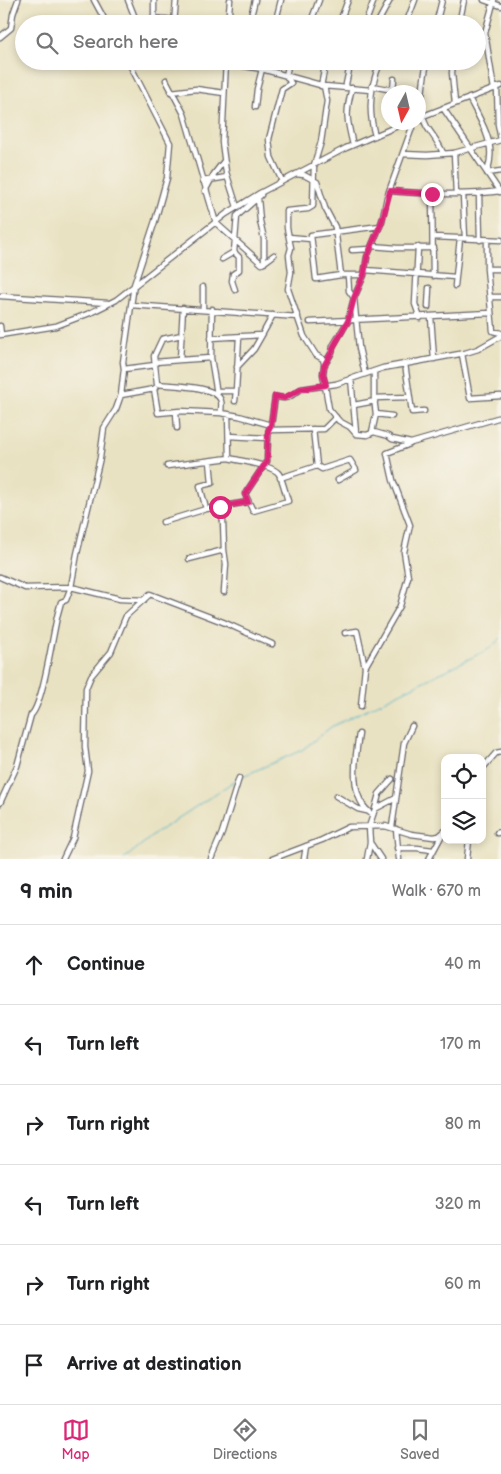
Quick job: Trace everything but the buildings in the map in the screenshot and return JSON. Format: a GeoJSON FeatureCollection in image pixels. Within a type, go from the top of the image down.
{"type":"FeatureCollection","features":[{"type":"Feature","properties":{"kind":"street"},"geometry":{"type":"LineString","coordinates":[[0,37],[12,28],[13,14],[18,0]]}},
{"type":"Feature","properties":{"kind":"street"},"geometry":{"type":"LineString","coordinates":[[94,0],[102,15]]}},
{"type":"Feature","properties":{"kind":"street"},"geometry":{"type":"LineString","coordinates":[[128,0],[134,15]]}},
{"type":"Feature","properties":{"kind":"street"},"geometry":{"type":"LineString","coordinates":[[154,0],[154,15]]}},
{"type":"Feature","properties":{"kind":"street"},"geometry":{"type":"LineString","coordinates":[[175,15],[176,0]]}},
{"type":"Feature","properties":{"kind":"street"},"geometry":{"type":"LineString","coordinates":[[229,15],[230,0]]}},
{"type":"Feature","properties":{"kind":"street"},"geometry":{"type":"LineString","coordinates":[[251,15],[255,0]]}},
{"type":"Feature","properties":{"kind":"street"},"geometry":{"type":"LineString","coordinates":[[278,15],[282,0]]}},
{"type":"Feature","properties":{"kind":"street"},"geometry":{"type":"LineString","coordinates":[[313,15],[319,0]]}},
{"type":"Feature","properties":{"kind":"street"},"geometry":{"type":"LineString","coordinates":[[342,15],[348,0]]}},
{"type":"Feature","properties":{"kind":"street"},"geometry":{"type":"LineString","coordinates":[[369,15],[374,0]]}},
{"type":"Feature","properties":{"kind":"street"},"geometry":{"type":"LineString","coordinates":[[382,15],[390,0]]}},
{"type":"Feature","properties":{"kind":"street"},"geometry":{"type":"LineString","coordinates":[[409,15],[415,0]]}},
{"type":"Feature","properties":{"kind":"street"},"geometry":{"type":"LineString","coordinates":[[438,15],[442,0]]}},
{"type":"Feature","properties":{"kind":"street"},"geometry":{"type":"LineString","coordinates":[[461,15],[464,0]]}},
{"type":"Feature","properties":{"kind":"street"},"geometry":{"type":"LineString","coordinates":[[484,0],[501,6]]}},
{"type":"Feature","properties":{"kind":"street"},"geometry":{"type":"LineString","coordinates":[[486,30],[494,2]]}},
{"type":"Feature","properties":{"kind":"street"},"geometry":{"type":"LineString","coordinates":[[403,154],[454,153],[501,140],[498,124],[497,87],[486,38]]}},
{"type":"Feature","properties":{"kind":"street"},"geometry":{"type":"LineString","coordinates":[[0,803],[17,766],[31,715],[35,711],[45,677],[61,602],[66,600],[71,587],[75,560],[100,458],[104,428],[116,409],[121,395],[123,362],[134,285],[167,178],[170,143],[133,70]]}},
{"type":"Feature","properties":{"kind":"street"},"geometry":{"type":"LineString","coordinates":[[225,70],[222,142],[227,177],[237,207]]}},
{"type":"Feature","properties":{"kind":"street"},"geometry":{"type":"LineString","coordinates":[[255,107],[262,70]]}},
{"type":"Feature","properties":{"kind":"street"},"geometry":{"type":"LineString","coordinates":[[265,70],[322,86],[381,89]]}},
{"type":"Feature","properties":{"kind":"street"},"geometry":{"type":"LineString","coordinates":[[282,181],[271,157],[269,139],[282,89],[291,83],[286,76],[287,70]]}},
{"type":"Feature","properties":{"kind":"street"},"geometry":{"type":"LineString","coordinates":[[325,70],[322,86],[327,101],[314,165],[313,206],[308,209],[287,211],[287,228],[291,248],[289,255],[291,272],[288,289],[304,336],[316,355],[323,359],[323,374],[329,409],[339,421],[350,427],[356,434],[367,435],[372,432],[411,443]]}},
{"type":"Feature","properties":{"kind":"street"},"geometry":{"type":"LineString","coordinates":[[349,70],[346,84],[349,88],[346,120],[353,146]]}},
{"type":"Feature","properties":{"kind":"street"},"geometry":{"type":"LineString","coordinates":[[375,136],[371,123],[372,88],[377,70]]}},
{"type":"Feature","properties":{"kind":"street"},"geometry":{"type":"LineString","coordinates":[[423,85],[426,70]]}},
{"type":"Feature","properties":{"kind":"street"},"geometry":{"type":"LineString","coordinates":[[452,70],[456,103]]}},
{"type":"Feature","properties":{"kind":"street"},"geometry":{"type":"LineString","coordinates":[[394,79],[394,85]]}},
{"type":"Feature","properties":{"kind":"street"},"geometry":{"type":"LineString","coordinates":[[166,80],[184,114],[205,191],[216,223],[235,242],[262,264],[264,263]]}},
{"type":"Feature","properties":{"kind":"street"},"geometry":{"type":"LineString","coordinates":[[426,116],[497,87]]}},
{"type":"Feature","properties":{"kind":"street"},"geometry":{"type":"LineString","coordinates":[[171,92],[196,89],[224,93]]}},
{"type":"Feature","properties":{"kind":"street"},"geometry":{"type":"LineString","coordinates":[[469,98],[485,130],[491,156],[487,173]]}},
{"type":"Feature","properties":{"kind":"street"},"geometry":{"type":"LineString","coordinates":[[390,191],[432,194],[500,192],[443,108]]}},
{"type":"Feature","properties":{"kind":"street"},"geometry":{"type":"LineString","coordinates":[[426,125],[440,144],[443,154]]}},
{"type":"Feature","properties":{"kind":"street"},"geometry":{"type":"LineString","coordinates":[[0,326],[1,335],[56,326],[90,314],[134,285],[237,207],[282,181],[385,130]]}},
{"type":"Feature","properties":{"kind":"street"},"geometry":{"type":"LineString","coordinates":[[324,365],[348,321],[354,298],[411,130]]}},
{"type":"Feature","properties":{"kind":"street"},"geometry":{"type":"LineString","coordinates":[[454,153],[456,194]]}},
{"type":"Feature","properties":{"kind":"street"},"geometry":{"type":"LineString","coordinates":[[205,191],[224,161]]}},
{"type":"Feature","properties":{"kind":"street"},"geometry":{"type":"LineString","coordinates":[[487,173],[501,171]]}},
{"type":"Feature","properties":{"kind":"street"},"geometry":{"type":"LineString","coordinates":[[296,174],[304,175],[317,182],[325,208],[335,227],[341,275]]}},
{"type":"Feature","properties":{"kind":"street"},"geometry":{"type":"LineString","coordinates":[[203,181],[227,177]]}},
{"type":"Feature","properties":{"kind":"street"},"geometry":{"type":"LineString","coordinates":[[234,252],[237,216],[277,184]]}},
{"type":"Feature","properties":{"kind":"street"},"geometry":{"type":"LineString","coordinates":[[432,194],[433,276]]}},
{"type":"Feature","properties":{"kind":"street"},"geometry":{"type":"LineString","coordinates":[[454,286],[462,238],[463,194]]}},
{"type":"Feature","properties":{"kind":"street"},"geometry":{"type":"LineString","coordinates":[[479,194],[480,240]]}},
{"type":"Feature","properties":{"kind":"street"},"geometry":{"type":"LineString","coordinates":[[258,198],[264,239],[264,263]]}},
{"type":"Feature","properties":{"kind":"street"},"geometry":{"type":"LineString","coordinates":[[380,226],[311,235],[316,279],[364,272],[455,276]]}},
{"type":"Feature","properties":{"kind":"street"},"geometry":{"type":"LineString","coordinates":[[290,236],[311,239]]}},
{"type":"Feature","properties":{"kind":"street"},"geometry":{"type":"LineString","coordinates":[[434,237],[501,240]]}},
{"type":"Feature","properties":{"kind":"street"},"geometry":{"type":"LineString","coordinates":[[487,240],[490,313],[493,332],[501,334]]}},
{"type":"Feature","properties":{"kind":"street"},"geometry":{"type":"LineString","coordinates":[[418,247],[415,304],[420,318]]}},
{"type":"Feature","properties":{"kind":"street"},"geometry":{"type":"LineString","coordinates":[[352,250],[371,248],[434,248]]}},
{"type":"Feature","properties":{"kind":"street"},"geometry":{"type":"LineString","coordinates":[[222,259],[234,252]]}},
{"type":"Feature","properties":{"kind":"street"},"geometry":{"type":"LineString","coordinates":[[234,252],[239,257],[239,270],[233,274],[232,282],[235,290]]}},
{"type":"Feature","properties":{"kind":"street"},"geometry":{"type":"LineString","coordinates":[[264,263],[274,255]]}},
{"type":"Feature","properties":{"kind":"street"},"geometry":{"type":"LineString","coordinates":[[487,269],[501,269]]}},
{"type":"Feature","properties":{"kind":"street"},"geometry":{"type":"LineString","coordinates":[[348,275],[349,291],[354,298],[359,348],[366,374]]}},
{"type":"Feature","properties":{"kind":"street"},"geometry":{"type":"LineString","coordinates":[[203,287],[203,309]]}},
{"type":"Feature","properties":{"kind":"street"},"geometry":{"type":"LineString","coordinates":[[428,307],[429,288]]}},
{"type":"Feature","properties":{"kind":"street"},"geometry":{"type":"LineString","coordinates":[[0,296],[109,303]]}},
{"type":"Feature","properties":{"kind":"street"},"geometry":{"type":"LineString","coordinates":[[490,297],[501,297]]}},
{"type":"Feature","properties":{"kind":"street"},"geometry":{"type":"LineString","coordinates":[[130,305],[212,309],[298,317]]}},
{"type":"Feature","properties":{"kind":"street"},"geometry":{"type":"LineString","coordinates":[[180,360],[183,308]]}},
{"type":"Feature","properties":{"kind":"street"},"geometry":{"type":"LineString","coordinates":[[212,309],[210,358],[216,393],[221,400],[221,413]]}},
{"type":"Feature","properties":{"kind":"street"},"geometry":{"type":"LineString","coordinates":[[310,322],[490,313]]}},
{"type":"Feature","properties":{"kind":"street"},"geometry":{"type":"LineString","coordinates":[[237,367],[254,349],[273,315]]}},
{"type":"Feature","properties":{"kind":"street"},"geometry":{"type":"LineString","coordinates":[[431,317],[434,359]]}},
{"type":"Feature","properties":{"kind":"street"},"geometry":{"type":"LineString","coordinates":[[121,395],[154,389],[158,384],[154,356],[162,339],[182,334]]}},
{"type":"Feature","properties":{"kind":"street"},"geometry":{"type":"LineString","coordinates":[[167,466],[229,458],[264,466],[273,469],[278,474],[288,501],[253,512],[245,494],[264,466],[267,461],[268,438],[275,396],[284,398],[301,389],[348,381],[351,378],[374,371],[405,364],[462,354],[478,349],[501,334]]}},
{"type":"Feature","properties":{"kind":"street"},"geometry":{"type":"LineString","coordinates":[[211,338],[262,335]]}},
{"type":"Feature","properties":{"kind":"street"},"geometry":{"type":"LineString","coordinates":[[235,401],[239,337]]}},
{"type":"Feature","properties":{"kind":"street"},"geometry":{"type":"LineString","coordinates":[[462,354],[470,398],[501,396]]}},
{"type":"Feature","properties":{"kind":"street"},"geometry":{"type":"LineString","coordinates":[[124,369],[155,363],[210,358]]}},
{"type":"Feature","properties":{"kind":"street"},"geometry":{"type":"LineString","coordinates":[[405,364],[412,412],[424,411]]}},
{"type":"Feature","properties":{"kind":"street"},"geometry":{"type":"LineString","coordinates":[[372,432],[376,414],[374,371]]}},
{"type":"Feature","properties":{"kind":"street"},"geometry":{"type":"LineString","coordinates":[[351,378],[356,434]]}},
{"type":"Feature","properties":{"kind":"street"},"geometry":{"type":"LineString","coordinates":[[158,384],[200,388],[216,393],[236,391]]}},
{"type":"Feature","properties":{"kind":"street"},"geometry":{"type":"LineString","coordinates":[[154,389],[158,413],[221,413],[270,428],[313,429],[324,429],[336,417]]}},
{"type":"Feature","properties":{"kind":"street"},"geometry":{"type":"LineString","coordinates":[[354,405],[374,400],[409,397]]}},
{"type":"Feature","properties":{"kind":"street"},"geometry":{"type":"LineString","coordinates":[[176,412],[177,428]]}},
{"type":"Feature","properties":{"kind":"street"},"geometry":{"type":"LineString","coordinates":[[228,414],[229,458]]}},
{"type":"Feature","properties":{"kind":"street"},"geometry":{"type":"LineString","coordinates":[[376,414],[392,416]]}},
{"type":"Feature","properties":{"kind":"street"},"geometry":{"type":"LineString","coordinates":[[365,667],[400,606],[408,577],[404,552],[410,525],[393,480],[387,453],[411,443],[501,417]]}},
{"type":"Feature","properties":{"kind":"street"},"geometry":{"type":"LineString","coordinates":[[313,429],[317,466]]}},
{"type":"Feature","properties":{"kind":"street"},"geometry":{"type":"LineString","coordinates":[[229,436],[268,438]]}},
{"type":"Feature","properties":{"kind":"street"},"geometry":{"type":"LineString","coordinates":[[206,509],[200,486],[212,483],[210,460]]}},
{"type":"Feature","properties":{"kind":"street"},"geometry":{"type":"LineString","coordinates":[[280,478],[317,466],[322,469],[350,460],[356,470],[338,480]]}},
{"type":"Feature","properties":{"kind":"street"},"geometry":{"type":"LineString","coordinates":[[163,522],[206,509],[248,502]]}},
{"type":"Feature","properties":{"kind":"street"},"geometry":{"type":"LineString","coordinates":[[220,507],[223,521],[226,564],[224,592]]}},
{"type":"Feature","properties":{"kind":"street"},"geometry":{"type":"LineString","coordinates":[[189,559],[224,550]]}},
{"type":"Feature","properties":{"kind":"street"},"geometry":{"type":"LineString","coordinates":[[0,577],[25,588],[71,587],[120,599],[144,600]]}},
{"type":"Feature","properties":{"kind":"street"},"geometry":{"type":"LineString","coordinates":[[63,859],[73,838],[88,771],[85,747],[86,688],[92,676],[111,652],[126,616],[150,594],[223,622],[272,644]]}},
{"type":"Feature","properties":{"kind":"street"},"geometry":{"type":"LineString","coordinates":[[345,633],[357,630],[365,667],[362,706]]}},
{"type":"Feature","properties":{"kind":"street"},"geometry":{"type":"LineString","coordinates":[[398,859],[394,828],[396,798],[404,743],[412,726]]}},
{"type":"Feature","properties":{"kind":"street"},"geometry":{"type":"LineString","coordinates":[[360,734],[355,772],[359,796],[367,811]]}},
{"type":"Feature","properties":{"kind":"street"},"geometry":{"type":"LineString","coordinates":[[486,765],[501,752]]}},
{"type":"Feature","properties":{"kind":"street"},"geometry":{"type":"LineString","coordinates":[[211,859],[222,833],[239,778]]}},
{"type":"Feature","properties":{"kind":"street"},"geometry":{"type":"LineString","coordinates":[[367,859],[370,842],[369,827],[380,794],[392,779]]}},
{"type":"Feature","properties":{"kind":"street"},"geometry":{"type":"LineString","coordinates":[[336,796],[358,809],[373,815]]}},
{"type":"Feature","properties":{"kind":"street"},"geometry":{"type":"LineString","coordinates":[[375,809],[396,798]]}},
{"type":"Feature","properties":{"kind":"street"},"geometry":{"type":"LineString","coordinates":[[272,859],[322,840],[349,827],[394,828],[410,834],[434,837],[441,834]]}},
{"type":"Feature","properties":{"kind":"street"},"geometry":{"type":"LineString","coordinates":[[428,859],[441,837]]}},
{"type":"Feature","properties":{"kind":"street"},"geometry":{"type":"LineString","coordinates":[[370,842],[381,859]]}},
{"type":"Feature","properties":{"kind":"street"},"geometry":{"type":"LineString","coordinates":[[467,859],[469,844]]}},
{"type":"Feature","properties":{"kind":"street"},"geometry":{"type":"LineString","coordinates":[[304,859],[306,846]]}},
{"type":"Feature","properties":{"kind":"street"},"geometry":{"type":"LineString","coordinates":[[398,848],[433,850]]}},
{"type":"Feature","properties":{"kind":"waterway"},"geometry":{"type":"LineString","coordinates":[[241,777],[302,750],[331,727],[489,649],[501,638]]}},
{"type":"Feature","properties":{"kind":"waterway"},"geometry":{"type":"LineString","coordinates":[[124,859],[156,833],[236,780]]}},
{"type":"Feature","properties":{"kind":"route"},"geometry":{"type":"LineString","coordinates":[[220,507],[248,502],[245,494],[267,461],[268,431],[271,425],[275,396],[289,397],[301,389],[317,388],[326,385],[323,374],[324,366],[348,321],[354,298],[364,275],[367,257],[382,221],[390,191],[432,194]]}}]}
